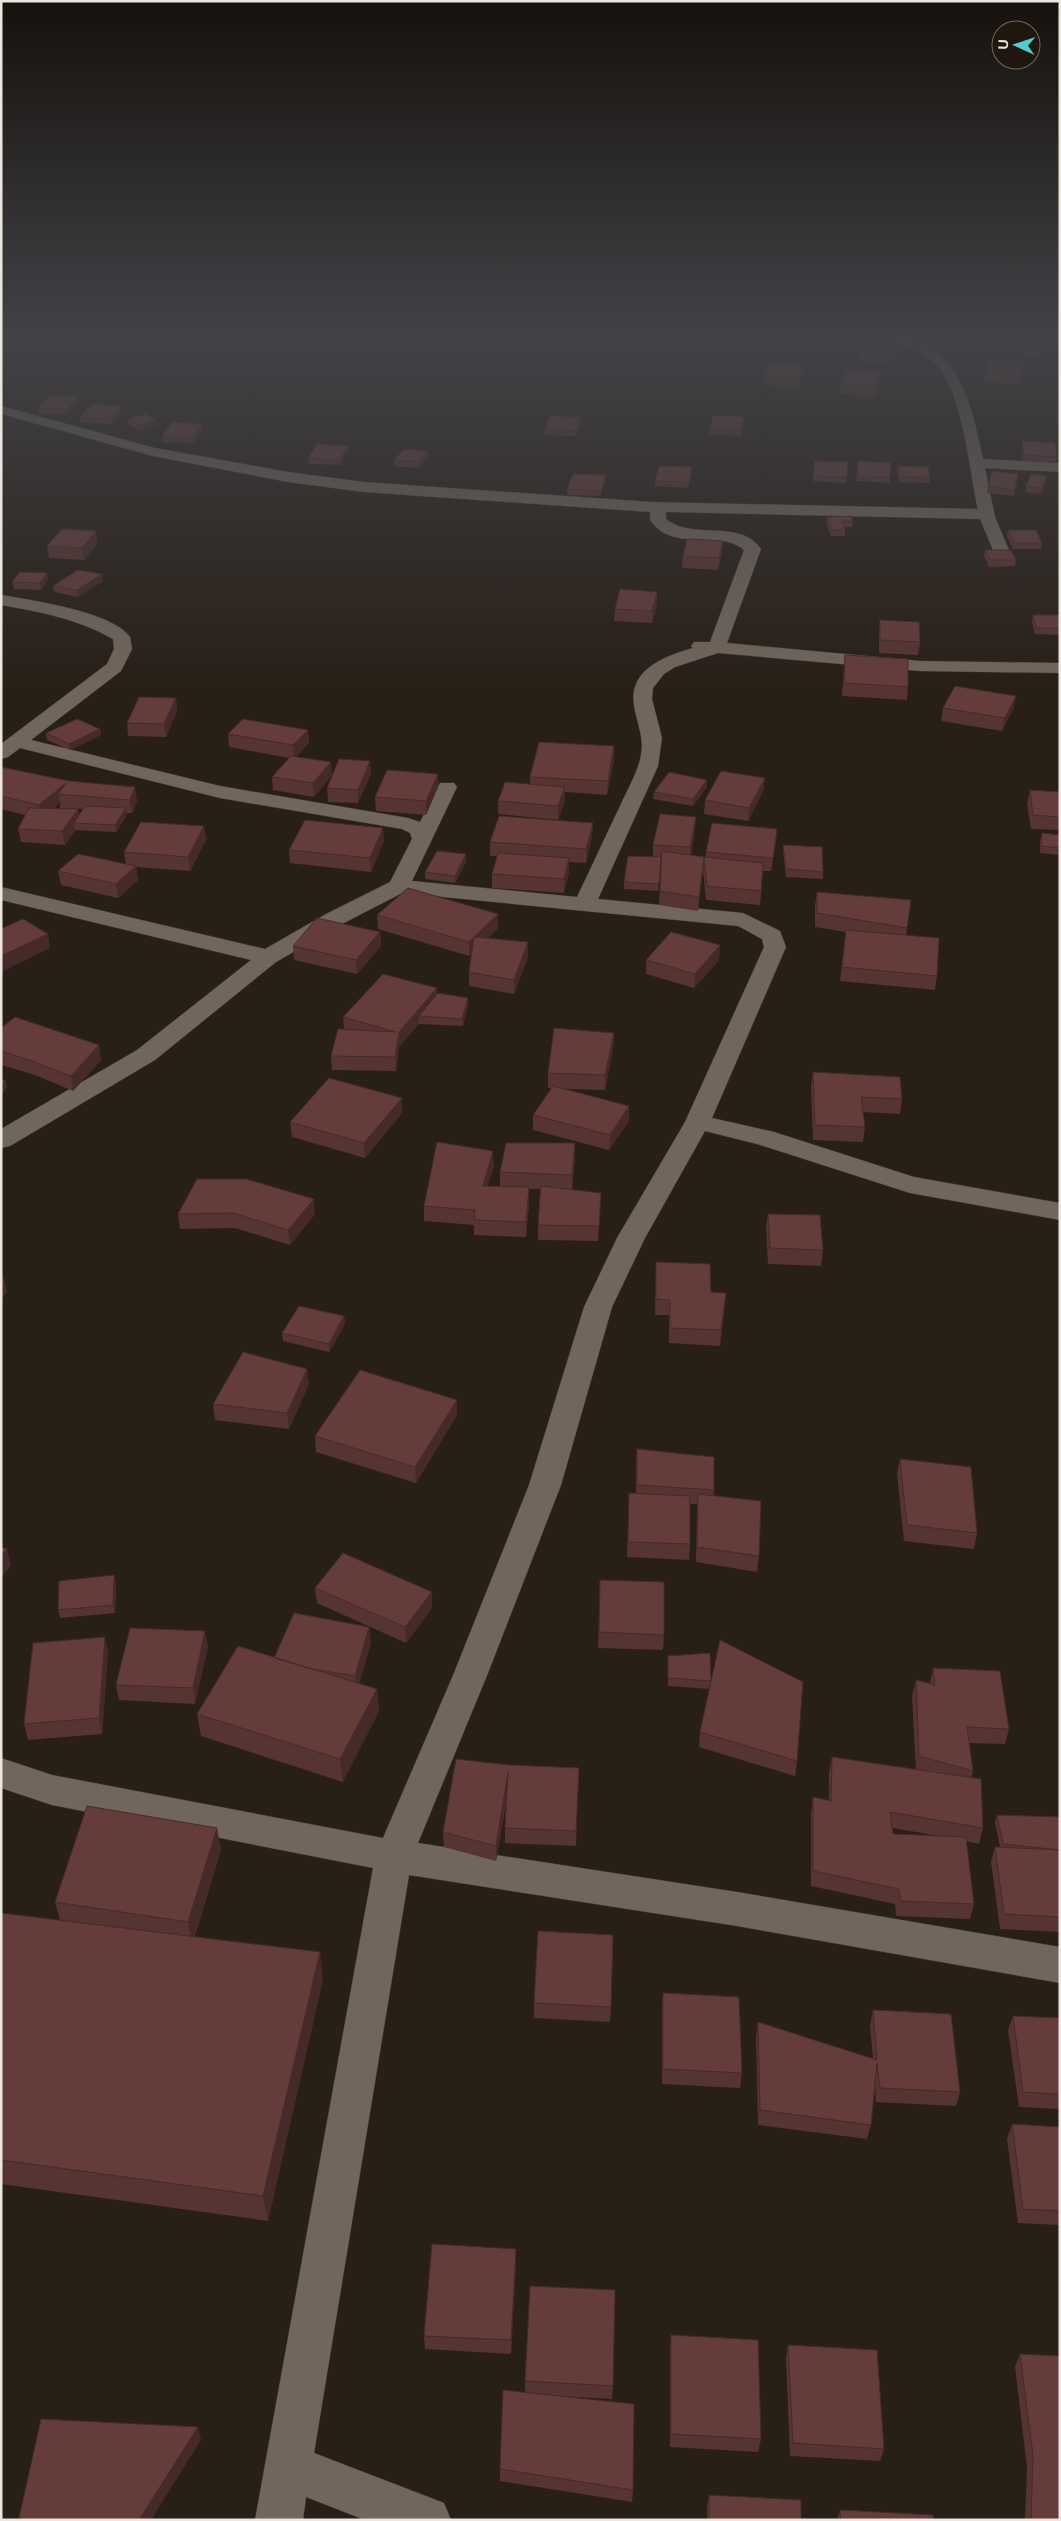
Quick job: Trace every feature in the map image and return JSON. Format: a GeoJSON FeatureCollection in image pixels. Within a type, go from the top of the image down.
{"type":"FeatureCollection","features":[{"type":"Feature","properties":{"kind":"street"},"geometry":{"type":"LineString","coordinates":[[148,451],[288,477],[364,487],[658,507],[986,514]]}},
{"type":"Feature","properties":{"kind":"street"},"geometry":{"type":"LineString","coordinates":[[972,451],[986,514],[1002,550]]}},
{"type":"Feature","properties":{"kind":"street"},"geometry":{"type":"LineString","coordinates":[[975,463],[1060,468]]}},
{"type":"Feature","properties":{"kind":"street"},"geometry":{"type":"LineString","coordinates":[[658,507],[658,520],[669,531],[687,535],[732,539],[750,544],[753,549],[716,648]]}},
{"type":"Feature","properties":{"kind":"street"},"geometry":{"type":"LineString","coordinates":[[1,600],[54,609],[91,620],[121,637],[123,642],[115,667],[99,682],[9,748]]}},
{"type":"Feature","properties":{"kind":"street"},"geometry":{"type":"LineString","coordinates":[[669,644],[920,666],[1060,668]]}},
{"type":"Feature","properties":{"kind":"street"},"geometry":{"type":"LineString","coordinates":[[584,906],[648,766],[653,749],[654,738],[642,696],[646,681],[655,672],[669,663],[692,654],[716,648]]}},
{"type":"Feature","properties":{"kind":"street"},"geometry":{"type":"LineString","coordinates":[[9,748],[220,792],[408,824],[419,830],[422,839]]}},
{"type":"Feature","properties":{"kind":"street"},"geometry":{"type":"LineString","coordinates":[[399,886],[447,787]]}},
{"type":"Feature","properties":{"kind":"street"},"geometry":{"type":"LineString","coordinates":[[1,1140],[146,1055],[268,957],[334,919],[399,886],[584,906],[743,920],[772,936],[774,948],[698,1122],[632,1238],[598,1307],[545,1485],[471,1673],[394,1856],[279,2520]]}},
{"type":"Feature","properties":{"kind":"street"},"geometry":{"type":"LineString","coordinates":[[1,893],[268,957]]}},
{"type":"Feature","properties":{"kind":"street"},"geometry":{"type":"LineString","coordinates":[[698,1122],[765,1138],[910,1185],[1060,1212]]}},
{"type":"Feature","properties":{"kind":"street"},"geometry":{"type":"LineString","coordinates":[[1,1774],[52,1790],[394,1856],[737,1909],[1060,1965]]}},
{"type":"Feature","properties":{"kind":"street"},"geometry":{"type":"LineString","coordinates":[[288,2468],[427,2520]]}},
{"type":"Feature","properties":{"kind":"building"},"geometry":{"type":"Polygon","coordinates":[[[313,451],[345,451],[340,460],[308,458],[313,451]]]}},
{"type":"Feature","properties":{"kind":"building"},"geometry":{"type":"Polygon","coordinates":[[[403,451],[427,451],[418,462],[394,460],[403,451]]]}},
{"type":"Feature","properties":{"kind":"building"},"geometry":{"type":"Polygon","coordinates":[[[1023,451],[1056,451],[1057,457],[1024,455],[1023,451]]]}},
{"type":"Feature","properties":{"kind":"building"},"geometry":{"type":"Polygon","coordinates":[[[815,461],[848,462],[847,477],[813,476],[815,461]]]}},
{"type":"Feature","properties":{"kind":"building"},"geometry":{"type":"Polygon","coordinates":[[[858,461],[891,463],[890,477],[857,476],[858,461]]]}},
{"type":"Feature","properties":{"kind":"building"},"geometry":{"type":"Polygon","coordinates":[[[659,466],[692,467],[689,482],[655,481],[659,466]]]}},
{"type":"Feature","properties":{"kind":"building"},"geometry":{"type":"Polygon","coordinates":[[[898,466],[928,467],[930,478],[900,477],[898,466]]]}},
{"type":"Feature","properties":{"kind":"building"},"geometry":{"type":"Polygon","coordinates":[[[992,471],[1018,474],[1015,490],[988,487],[992,471]]]}},
{"type":"Feature","properties":{"kind":"building"},"geometry":{"type":"Polygon","coordinates":[[[573,474],[606,475],[601,491],[567,489],[573,474]]]}},
{"type":"Feature","properties":{"kind":"building"},"geometry":{"type":"Polygon","coordinates":[[[1031,474],[1047,476],[1042,488],[1026,486],[1031,474]]]}},
{"type":"Feature","properties":{"kind":"building"},"geometry":{"type":"Polygon","coordinates":[[[851,516],[853,521],[842,521],[845,530],[832,530],[827,517],[851,516]]]}},
{"type":"Feature","properties":{"kind":"building"},"geometry":{"type":"Polygon","coordinates":[[[62,529],[96,531],[82,548],[47,546],[62,529]]]}},
{"type":"Feature","properties":{"kind":"building"},"geometry":{"type":"Polygon","coordinates":[[[1008,530],[1036,530],[1042,543],[1014,543],[1008,530]]]}},
{"type":"Feature","properties":{"kind":"building"},"geometry":{"type":"Polygon","coordinates":[[[687,539],[723,541],[719,558],[683,556],[687,539]]]}},
{"type":"Feature","properties":{"kind":"building"},"geometry":{"type":"Polygon","coordinates":[[[985,550],[1011,550],[1016,560],[990,560],[985,550]]]}},
{"type":"Feature","properties":{"kind":"building"},"geometry":{"type":"Polygon","coordinates":[[[78,570],[102,574],[77,590],[53,586],[78,570]]]}},
{"type":"Feature","properties":{"kind":"building"},"geometry":{"type":"Polygon","coordinates":[[[20,572],[47,573],[40,583],[12,582],[20,572]]]}},
{"type":"Feature","properties":{"kind":"building"},"geometry":{"type":"Polygon","coordinates":[[[620,589],[657,592],[652,611],[615,609],[620,589]]]}},
{"type":"Feature","properties":{"kind":"building"},"geometry":{"type":"Polygon","coordinates":[[[1033,615],[1060,615],[1060,628],[1037,628],[1033,615]]]}},
{"type":"Feature","properties":{"kind":"building"},"geometry":{"type":"Polygon","coordinates":[[[880,620],[919,622],[920,642],[880,640],[880,620]]]}},
{"type":"Feature","properties":{"kind":"building"},"geometry":{"type":"Polygon","coordinates":[[[845,655],[908,659],[908,687],[844,683],[845,655]]]}},
{"type":"Feature","properties":{"kind":"building"},"geometry":{"type":"Polygon","coordinates":[[[955,686],[1016,696],[1005,718],[943,708],[955,686]]]}},
{"type":"Feature","properties":{"kind":"building"},"geometry":{"type":"Polygon","coordinates":[[[139,697],[176,698],[164,724],[127,723],[139,697]]]}},
{"type":"Feature","properties":{"kind":"building"},"geometry":{"type":"Polygon","coordinates":[[[77,719],[100,729],[69,744],[46,733],[77,719]]]}},
{"type":"Feature","properties":{"kind":"building"},"geometry":{"type":"Polygon","coordinates":[[[243,719],[308,730],[293,745],[228,734],[243,719]]]}},
{"type":"Feature","properties":{"kind":"building"},"geometry":{"type":"Polygon","coordinates":[[[539,742],[614,746],[608,781],[530,777],[539,742]]]}},
{"type":"Feature","properties":{"kind":"building"},"geometry":{"type":"Polygon","coordinates":[[[291,756],[331,762],[313,783],[272,777],[291,756]]]}},
{"type":"Feature","properties":{"kind":"building"},"geometry":{"type":"Polygon","coordinates":[[[339,759],[370,761],[358,790],[327,788],[339,759]]]}},
{"type":"Feature","properties":{"kind":"building"},"geometry":{"type":"Polygon","coordinates":[[[1,767],[69,781],[135,787],[130,800],[58,794],[67,782],[39,805],[1,796],[1,767]]]}},
{"type":"Feature","properties":{"kind":"building"},"geometry":{"type":"Polygon","coordinates":[[[387,770],[438,774],[426,801],[375,797],[387,770]]]}},
{"type":"Feature","properties":{"kind":"building"},"geometry":{"type":"Polygon","coordinates":[[[721,771],[765,778],[749,808],[705,800],[721,771]]]}},
{"type":"Feature","properties":{"kind":"building"},"geometry":{"type":"Polygon","coordinates":[[[669,772],[707,780],[693,799],[654,792],[669,772]]]}},
{"type":"Feature","properties":{"kind":"building"},"geometry":{"type":"Polygon","coordinates":[[[505,782],[565,787],[558,806],[498,801],[505,782]]]}},
{"type":"Feature","properties":{"kind":"building"},"geometry":{"type":"Polygon","coordinates":[[[1030,790],[1060,792],[1060,817],[1033,815],[1030,790]]]}},
{"type":"Feature","properties":{"kind":"building"},"geometry":{"type":"Polygon","coordinates":[[[85,806],[126,808],[115,825],[74,823],[85,806]]]}},
{"type":"Feature","properties":{"kind":"building"},"geometry":{"type":"Polygon","coordinates":[[[29,808],[78,809],[62,831],[18,829],[29,808]]]}},
{"type":"Feature","properties":{"kind":"building"},"geometry":{"type":"Polygon","coordinates":[[[660,814],[696,817],[690,847],[653,845],[660,814]]]}},
{"type":"Feature","properties":{"kind":"building"},"geometry":{"type":"Polygon","coordinates":[[[499,816],[593,823],[586,849],[490,842],[499,816]]]}},
{"type":"Feature","properties":{"kind":"building"},"geometry":{"type":"Polygon","coordinates":[[[305,820],[383,828],[370,858],[289,850],[305,820]]]}},
{"type":"Feature","properties":{"kind":"building"},"geometry":{"type":"Polygon","coordinates":[[[141,822],[204,826],[188,857],[124,852],[141,822]]]}},
{"type":"Feature","properties":{"kind":"building"},"geometry":{"type":"Polygon","coordinates":[[[712,823],[777,829],[773,858],[706,852],[712,823]]]}},
{"type":"Feature","properties":{"kind":"building"},"geometry":{"type":"Polygon","coordinates":[[[1042,833],[1060,835],[1060,848],[1041,846],[1042,833]]]}},
{"type":"Feature","properties":{"kind":"building"},"geometry":{"type":"Polygon","coordinates":[[[783,845],[822,847],[823,872],[786,869],[783,845]]]}},
{"type":"Feature","properties":{"kind":"building"},"geometry":{"type":"Polygon","coordinates":[[[437,851],[466,854],[455,876],[425,872],[437,851]]]}},
{"type":"Feature","properties":{"kind":"building"},"geometry":{"type":"Polygon","coordinates":[[[662,851],[704,857],[699,897],[660,891],[662,851]]]}},
{"type":"Feature","properties":{"kind":"building"},"geometry":{"type":"Polygon","coordinates":[[[498,853],[569,858],[564,879],[492,874],[498,853]]]}},
{"type":"Feature","properties":{"kind":"building"},"geometry":{"type":"Polygon","coordinates":[[[78,854],[136,866],[116,884],[58,871],[78,854]]]}},
{"type":"Feature","properties":{"kind":"building"},"geometry":{"type":"Polygon","coordinates":[[[628,856],[661,857],[659,884],[624,882],[628,856]]]}},
{"type":"Feature","properties":{"kind":"building"},"geometry":{"type":"Polygon","coordinates":[[[704,857],[763,863],[761,891],[707,886],[704,857]]]}},
{"type":"Feature","properties":{"kind":"building"},"geometry":{"type":"Polygon","coordinates":[[[408,888],[498,914],[469,942],[377,915],[408,888]]]}},
{"type":"Feature","properties":{"kind":"building"},"geometry":{"type":"Polygon","coordinates":[[[817,892],[911,900],[907,928],[817,913],[817,892]]]}},
{"type":"Feature","properties":{"kind":"building"},"geometry":{"type":"Polygon","coordinates":[[[317,918],[380,932],[356,960],[293,946],[317,918]]]}},
{"type":"Feature","properties":{"kind":"building"},"geometry":{"type":"Polygon","coordinates":[[[23,919],[48,934],[1,956],[1,929],[23,919]]]}},
{"type":"Feature","properties":{"kind":"building"},"geometry":{"type":"Polygon","coordinates":[[[846,930],[939,938],[937,976],[842,967],[846,930]]]}},
{"type":"Feature","properties":{"kind":"building"},"geometry":{"type":"Polygon","coordinates":[[[671,932],[720,945],[695,974],[646,960],[671,932]]]}},
{"type":"Feature","properties":{"kind":"building"},"geometry":{"type":"Polygon","coordinates":[[[474,937],[528,942],[514,980],[469,972],[474,937]]]}},
{"type":"Feature","properties":{"kind":"building"},"geometry":{"type":"Polygon","coordinates":[[[383,974],[437,988],[399,1032],[395,1057],[331,1056],[338,1029],[396,1032],[343,1017],[383,974]]]}},
{"type":"Feature","properties":{"kind":"building"},"geometry":{"type":"Polygon","coordinates":[[[438,993],[468,998],[462,1019],[419,1016],[438,993]]]}},
{"type":"Feature","properties":{"kind":"building"},"geometry":{"type":"Polygon","coordinates":[[[15,1017],[99,1045],[71,1076],[1,1051],[1,1028],[15,1017]]]}},
{"type":"Feature","properties":{"kind":"building"},"geometry":{"type":"Polygon","coordinates":[[[554,1028],[614,1033],[605,1075],[548,1073],[554,1028]]]}},
{"type":"Feature","properties":{"kind":"building"},"geometry":{"type":"Polygon","coordinates":[[[813,1072],[900,1077],[902,1099],[861,1097],[865,1127],[815,1125],[813,1072]]]}},
{"type":"Feature","properties":{"kind":"building"},"geometry":{"type":"Polygon","coordinates":[[[329,1078],[402,1098],[364,1143],[290,1122],[329,1078]]]}},
{"type":"Feature","properties":{"kind":"building"},"geometry":{"type":"Polygon","coordinates":[[[553,1086],[629,1106],[610,1135],[533,1115],[553,1086]]]}},
{"type":"Feature","properties":{"kind":"building"},"geometry":{"type":"Polygon","coordinates":[[[437,1142],[493,1151],[483,1186],[529,1187],[526,1222],[474,1220],[475,1210],[424,1206],[437,1142]]]}},
{"type":"Feature","properties":{"kind":"building"},"geometry":{"type":"Polygon","coordinates":[[[506,1143],[575,1143],[572,1175],[500,1172],[506,1143]]]}},
{"type":"Feature","properties":{"kind":"building"},"geometry":{"type":"Polygon","coordinates":[[[197,1179],[246,1179],[314,1199],[288,1230],[233,1213],[178,1214],[197,1179]]]}},
{"type":"Feature","properties":{"kind":"building"},"geometry":{"type":"Polygon","coordinates":[[[541,1186],[601,1193],[599,1226],[538,1225],[541,1186]]]}},
{"type":"Feature","properties":{"kind":"building"},"geometry":{"type":"Polygon","coordinates":[[[768,1214],[820,1215],[823,1250],[770,1248],[768,1214]]]}},
{"type":"Feature","properties":{"kind":"building"},"geometry":{"type":"Polygon","coordinates":[[[656,1262],[710,1264],[711,1292],[726,1293],[721,1330],[670,1328],[670,1300],[656,1299],[656,1262]]]}},
{"type":"Feature","properties":{"kind":"building"},"geometry":{"type":"Polygon","coordinates":[[[299,1306],[344,1316],[329,1344],[282,1333],[299,1306]]]}},
{"type":"Feature","properties":{"kind":"building"},"geometry":{"type":"Polygon","coordinates":[[[243,1352],[307,1369],[287,1413],[213,1404],[243,1352]]]}},
{"type":"Feature","properties":{"kind":"building"},"geometry":{"type":"Polygon","coordinates":[[[360,1370],[457,1400],[415,1467],[315,1436],[360,1370]]]}},
{"type":"Feature","properties":{"kind":"building"},"geometry":{"type":"Polygon","coordinates":[[[637,1449],[714,1457],[714,1490],[637,1485],[637,1449]]]}},
{"type":"Feature","properties":{"kind":"building"},"geometry":{"type":"Polygon","coordinates":[[[900,1459],[971,1467],[977,1533],[907,1525],[900,1459]]]}},
{"type":"Feature","properties":{"kind":"building"},"geometry":{"type":"Polygon","coordinates":[[[629,1493],[690,1496],[690,1544],[628,1542],[629,1493]]]}},
{"type":"Feature","properties":{"kind":"building"},"geometry":{"type":"Polygon","coordinates":[[[698,1494],[761,1501],[759,1556],[697,1547],[698,1494]]]}},
{"type":"Feature","properties":{"kind":"building"},"geometry":{"type":"Polygon","coordinates":[[[1,1547],[7,1549],[1,1556],[1,1547]]]}},
{"type":"Feature","properties":{"kind":"building"},"geometry":{"type":"Polygon","coordinates":[[[343,1553],[432,1592],[405,1627],[315,1588],[343,1553]]]}},
{"type":"Feature","properties":{"kind":"building"},"geometry":{"type":"Polygon","coordinates":[[[114,1575],[113,1605],[58,1610],[59,1581],[114,1575]]]}},
{"type":"Feature","properties":{"kind":"building"},"geometry":{"type":"Polygon","coordinates":[[[600,1580],[664,1582],[664,1635],[599,1632],[600,1580]]]}},
{"type":"Feature","properties":{"kind":"building"},"geometry":{"type":"Polygon","coordinates":[[[294,1613],[369,1627],[355,1676],[312,1669],[274,1658],[294,1613]]]}},
{"type":"Feature","properties":{"kind":"building"},"geometry":{"type":"Polygon","coordinates":[[[130,1628],[205,1631],[193,1688],[116,1685],[130,1628]]]}},
{"type":"Feature","properties":{"kind":"building"},"geometry":{"type":"Polygon","coordinates":[[[105,1637],[99,1718],[24,1724],[33,1643],[105,1637]]]}},
{"type":"Feature","properties":{"kind":"building"},"geometry":{"type":"Polygon","coordinates":[[[720,1640],[803,1682],[797,1761],[700,1732],[720,1640]]]}},
{"type":"Feature","properties":{"kind":"building"},"geometry":{"type":"Polygon","coordinates":[[[238,1646],[377,1689],[340,1759],[197,1714],[238,1646]]]}},
{"type":"Feature","properties":{"kind":"building"},"geometry":{"type":"Polygon","coordinates":[[[710,1653],[711,1681],[668,1678],[668,1656],[710,1653]]]}},
{"type":"Feature","properties":{"kind":"building"},"geometry":{"type":"Polygon","coordinates":[[[933,1668],[1000,1671],[1009,1729],[967,1727],[973,1771],[919,1756],[916,1680],[935,1685],[933,1668]]]}},
{"type":"Feature","properties":{"kind":"building"},"geometry":{"type":"Polygon","coordinates":[[[832,1757],[981,1779],[983,1828],[890,1812],[893,1834],[966,1837],[974,1904],[900,1901],[899,1889],[813,1871],[813,1797],[831,1801],[832,1757]]]}},
{"type":"Feature","properties":{"kind":"building"},"geometry":{"type":"Polygon","coordinates":[[[456,1759],[509,1765],[579,1768],[576,1831],[505,1828],[508,1773],[496,1846],[443,1832],[456,1759]]]}},
{"type":"Feature","properties":{"kind":"building"},"geometry":{"type":"Polygon","coordinates":[[[87,1806],[217,1828],[188,1922],[55,1902],[87,1806]]]}},
{"type":"Feature","properties":{"kind":"building"},"geometry":{"type":"Polygon","coordinates":[[[997,1815],[1060,1817],[1060,1850],[1003,1844],[997,1815]]]}},
{"type":"Feature","properties":{"kind":"building"},"geometry":{"type":"Polygon","coordinates":[[[995,1847],[1060,1850],[1060,1917],[1004,1914],[995,1847]]]}},
{"type":"Feature","properties":{"kind":"building"},"geometry":{"type":"Polygon","coordinates":[[[1,1913],[320,1952],[263,2196],[1,2160],[1,1913]]]}},
{"type":"Feature","properties":{"kind":"building"},"geometry":{"type":"Polygon","coordinates":[[[538,1931],[613,1935],[611,2007],[534,2003],[538,1931]]]}},
{"type":"Feature","properties":{"kind":"building"},"geometry":{"type":"Polygon","coordinates":[[[663,1993],[739,1997],[742,2073],[663,2069],[663,1993]]]}},
{"type":"Feature","properties":{"kind":"building"},"geometry":{"type":"Polygon","coordinates":[[[873,2010],[951,2014],[960,2092],[880,2088],[877,2063],[871,2125],[760,2110],[758,2022],[877,2060],[873,2010]]]}},
{"type":"Feature","properties":{"kind":"building"},"geometry":{"type":"Polygon","coordinates":[[[1013,2016],[1060,2018],[1060,2094],[1023,2092],[1013,2016]]]}},
{"type":"Feature","properties":{"kind":"building"},"geometry":{"type":"Polygon","coordinates":[[[1012,2124],[1060,2127],[1060,2211],[1023,2209],[1012,2124]]]}},
{"type":"Feature","properties":{"kind":"building"},"geometry":{"type":"Polygon","coordinates":[[[432,2244],[516,2249],[511,2340],[424,2336],[432,2244]]]}},
{"type":"Feature","properties":{"kind":"building"},"geometry":{"type":"Polygon","coordinates":[[[530,2286],[615,2290],[613,2386],[525,2381],[530,2286]]]}},
{"type":"Feature","properties":{"kind":"building"},"geometry":{"type":"Polygon","coordinates":[[[671,2335],[758,2340],[761,2439],[671,2434],[671,2335]]]}},
{"type":"Feature","properties":{"kind":"building"},"geometry":{"type":"Polygon","coordinates":[[[788,2345],[877,2350],[884,2449],[793,2443],[788,2345]]]}},
{"type":"Feature","properties":{"kind":"building"},"geometry":{"type":"Polygon","coordinates":[[[1020,2354],[1060,2356],[1060,2520],[1031,2520],[1033,2455],[1020,2354]]]}},
{"type":"Feature","properties":{"kind":"building"},"geometry":{"type":"Polygon","coordinates":[[[503,2390],[634,2404],[633,2490],[500,2469],[503,2390]]]}},
{"type":"Feature","properties":{"kind":"building"},"geometry":{"type":"Polygon","coordinates":[[[41,2419],[198,2427],[139,2520],[29,2520],[19,2518],[41,2419]]]}},
{"type":"Feature","properties":{"kind":"building"},"geometry":{"type":"Polygon","coordinates":[[[709,2495],[801,2500],[801,2520],[709,2520],[709,2495]]]}},
{"type":"Feature","properties":{"kind":"building"},"geometry":{"type":"Polygon","coordinates":[[[840,2510],[933,2515],[933,2520],[841,2520],[840,2510]]]}}]}
